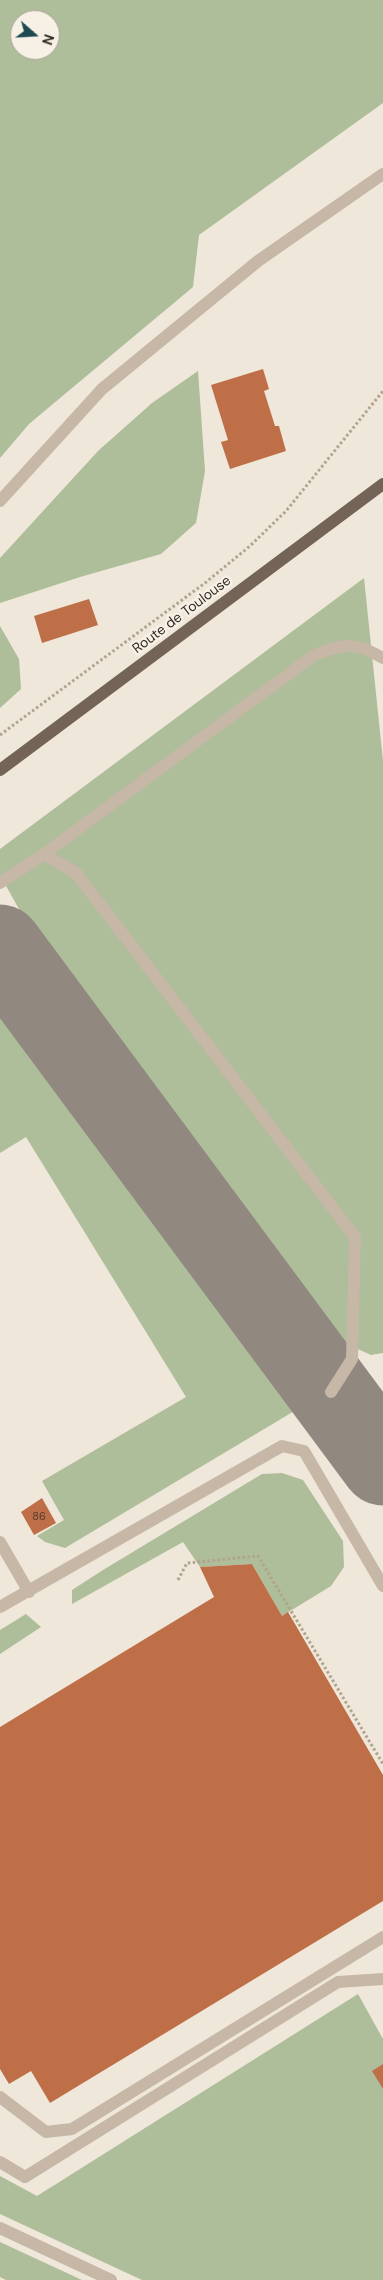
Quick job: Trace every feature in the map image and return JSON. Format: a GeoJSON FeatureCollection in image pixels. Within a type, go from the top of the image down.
{"type":"FeatureCollection","features":[{"type":"Feature","properties":{"kind":"main road","name":"Route de Toulouse"},"geometry":{"type":"LineString","coordinates":[[0,770],[383,484]]}},
{"type":"Feature","properties":{"kind":"lane"},"geometry":{"type":"LineString","coordinates":[[0,501],[102,389],[258,261],[383,174]]}},
{"type":"Feature","properties":{"kind":"lane"},"geometry":{"type":"LineString","coordinates":[[0,883],[44,854],[313,656],[341,645],[366,648],[383,658]]}},
{"type":"Feature","properties":{"kind":"lane"},"geometry":{"type":"LineString","coordinates":[[44,854],[76,873],[356,1237],[352,1358],[331,1392]]}},
{"type":"Feature","properties":{"kind":"lane"},"geometry":{"type":"LineString","coordinates":[[0,1607],[282,1446],[304,1452],[383,1586]]}},
{"type":"Feature","properties":{"kind":"lane"},"geometry":{"type":"LineString","coordinates":[[0,1542],[29,1592]]}},
{"type":"Feature","properties":{"kind":"lane"},"geometry":{"type":"LineString","coordinates":[[0,2097],[46,2132],[72,2129],[383,1937]]}},
{"type":"Feature","properties":{"kind":"lane"},"geometry":{"type":"LineString","coordinates":[[0,2162],[25,2177],[338,1982],[383,1979]]}},
{"type":"Feature","properties":{"kind":"lane"},"geometry":{"type":"LineString","coordinates":[[0,2228],[111,2280]]}},
{"type":"Feature","properties":{"kind":"path"},"geometry":{"type":"LineString","coordinates":[[0,734],[205,583],[250,546],[286,511],[383,391]]}},
{"type":"Feature","properties":{"kind":"path"},"geometry":{"type":"LineString","coordinates":[[178,1580],[187,1563],[258,1556],[383,1764]]}},
{"type":"Feature","properties":{"kind":"green space"},"geometry":{"type":"Polygon","coordinates":[[[0,0],[383,0],[383,103],[199,235],[193,287],[29,424],[0,458],[0,0]]]}},
{"type":"Feature","properties":{"kind":"green space"},"geometry":{"type":"Polygon","coordinates":[[[198,371],[205,471],[196,523],[161,554],[80,577],[0,603],[0,558],[98,451],[152,403],[198,371]]]}},
{"type":"Feature","properties":{"kind":"green space"},"geometry":{"type":"Polygon","coordinates":[[[364,578],[383,761],[383,1353],[371,1355],[338,1340],[39,945],[0,875],[0,849],[364,578]]]}},
{"type":"Feature","properties":{"kind":"green space"},"geometry":{"type":"Polygon","coordinates":[[[0,626],[19,659],[21,689],[0,708],[0,626]]]}},
{"type":"Feature","properties":{"kind":"green space"},"geometry":{"type":"Polygon","coordinates":[[[0,996],[301,1407],[65,1548],[45,1542],[37,1536],[64,1520],[42,1481],[186,1397],[26,1137],[0,1153],[0,996]]]}},
{"type":"Feature","properties":{"kind":"green space"},"geometry":{"type":"Polygon","coordinates":[[[282,1473],[303,1480],[343,1541],[344,1567],[331,1586],[282,1616],[252,1564],[200,1567],[183,1542],[72,1604],[72,1590],[103,1570],[262,1474],[282,1473]]]}},
{"type":"Feature","properties":{"kind":"green space"},"geometry":{"type":"Polygon","coordinates":[[[26,1614],[41,1627],[0,1654],[0,1630],[26,1614]]]}},
{"type":"Feature","properties":{"kind":"green space"},"geometry":{"type":"Polygon","coordinates":[[[358,1994],[383,2039],[383,2280],[142,2280],[0,2214],[0,2176],[37,2196],[358,1994]]]}},
{"type":"Feature","properties":{"kind":"green space"},"geometry":{"type":"Polygon","coordinates":[[[0,2242],[82,2280],[6,2280],[0,2277],[0,2242]]]}},
{"type":"Feature","properties":{"kind":"building"},"geometry":{"type":"Polygon","coordinates":[[[263,369],[269,389],[264,391],[275,426],[279,426],[286,451],[230,469],[221,442],[228,440],[211,385],[263,369]]]}},
{"type":"Feature","properties":{"kind":"building"},"geometry":{"type":"Polygon","coordinates":[[[89,599],[98,625],[42,643],[34,616],[89,599]]]}},
{"type":"Feature","properties":{"kind":"building"},"geometry":{"type":"Polygon","coordinates":[[[42,1498],[56,1523],[34,1535],[21,1512],[42,1498]]]}},
{"type":"Feature","properties":{"kind":"building"},"geometry":{"type":"Polygon","coordinates":[[[252,1564],[282,1616],[288,1612],[383,1775],[383,1901],[50,2103],[31,2071],[9,2084],[0,2069],[0,1727],[214,1597],[200,1567],[252,1564]]]}},
{"type":"Feature","properties":{"kind":"building"},"geometry":{"type":"Polygon","coordinates":[[[383,2064],[383,2089],[372,2071],[383,2064]]]}},
{"type":"Feature","properties":{"kind":"taxiway"},"geometry":{"type":"LineString","coordinates":[[0,947],[383,1463]]}}]}
